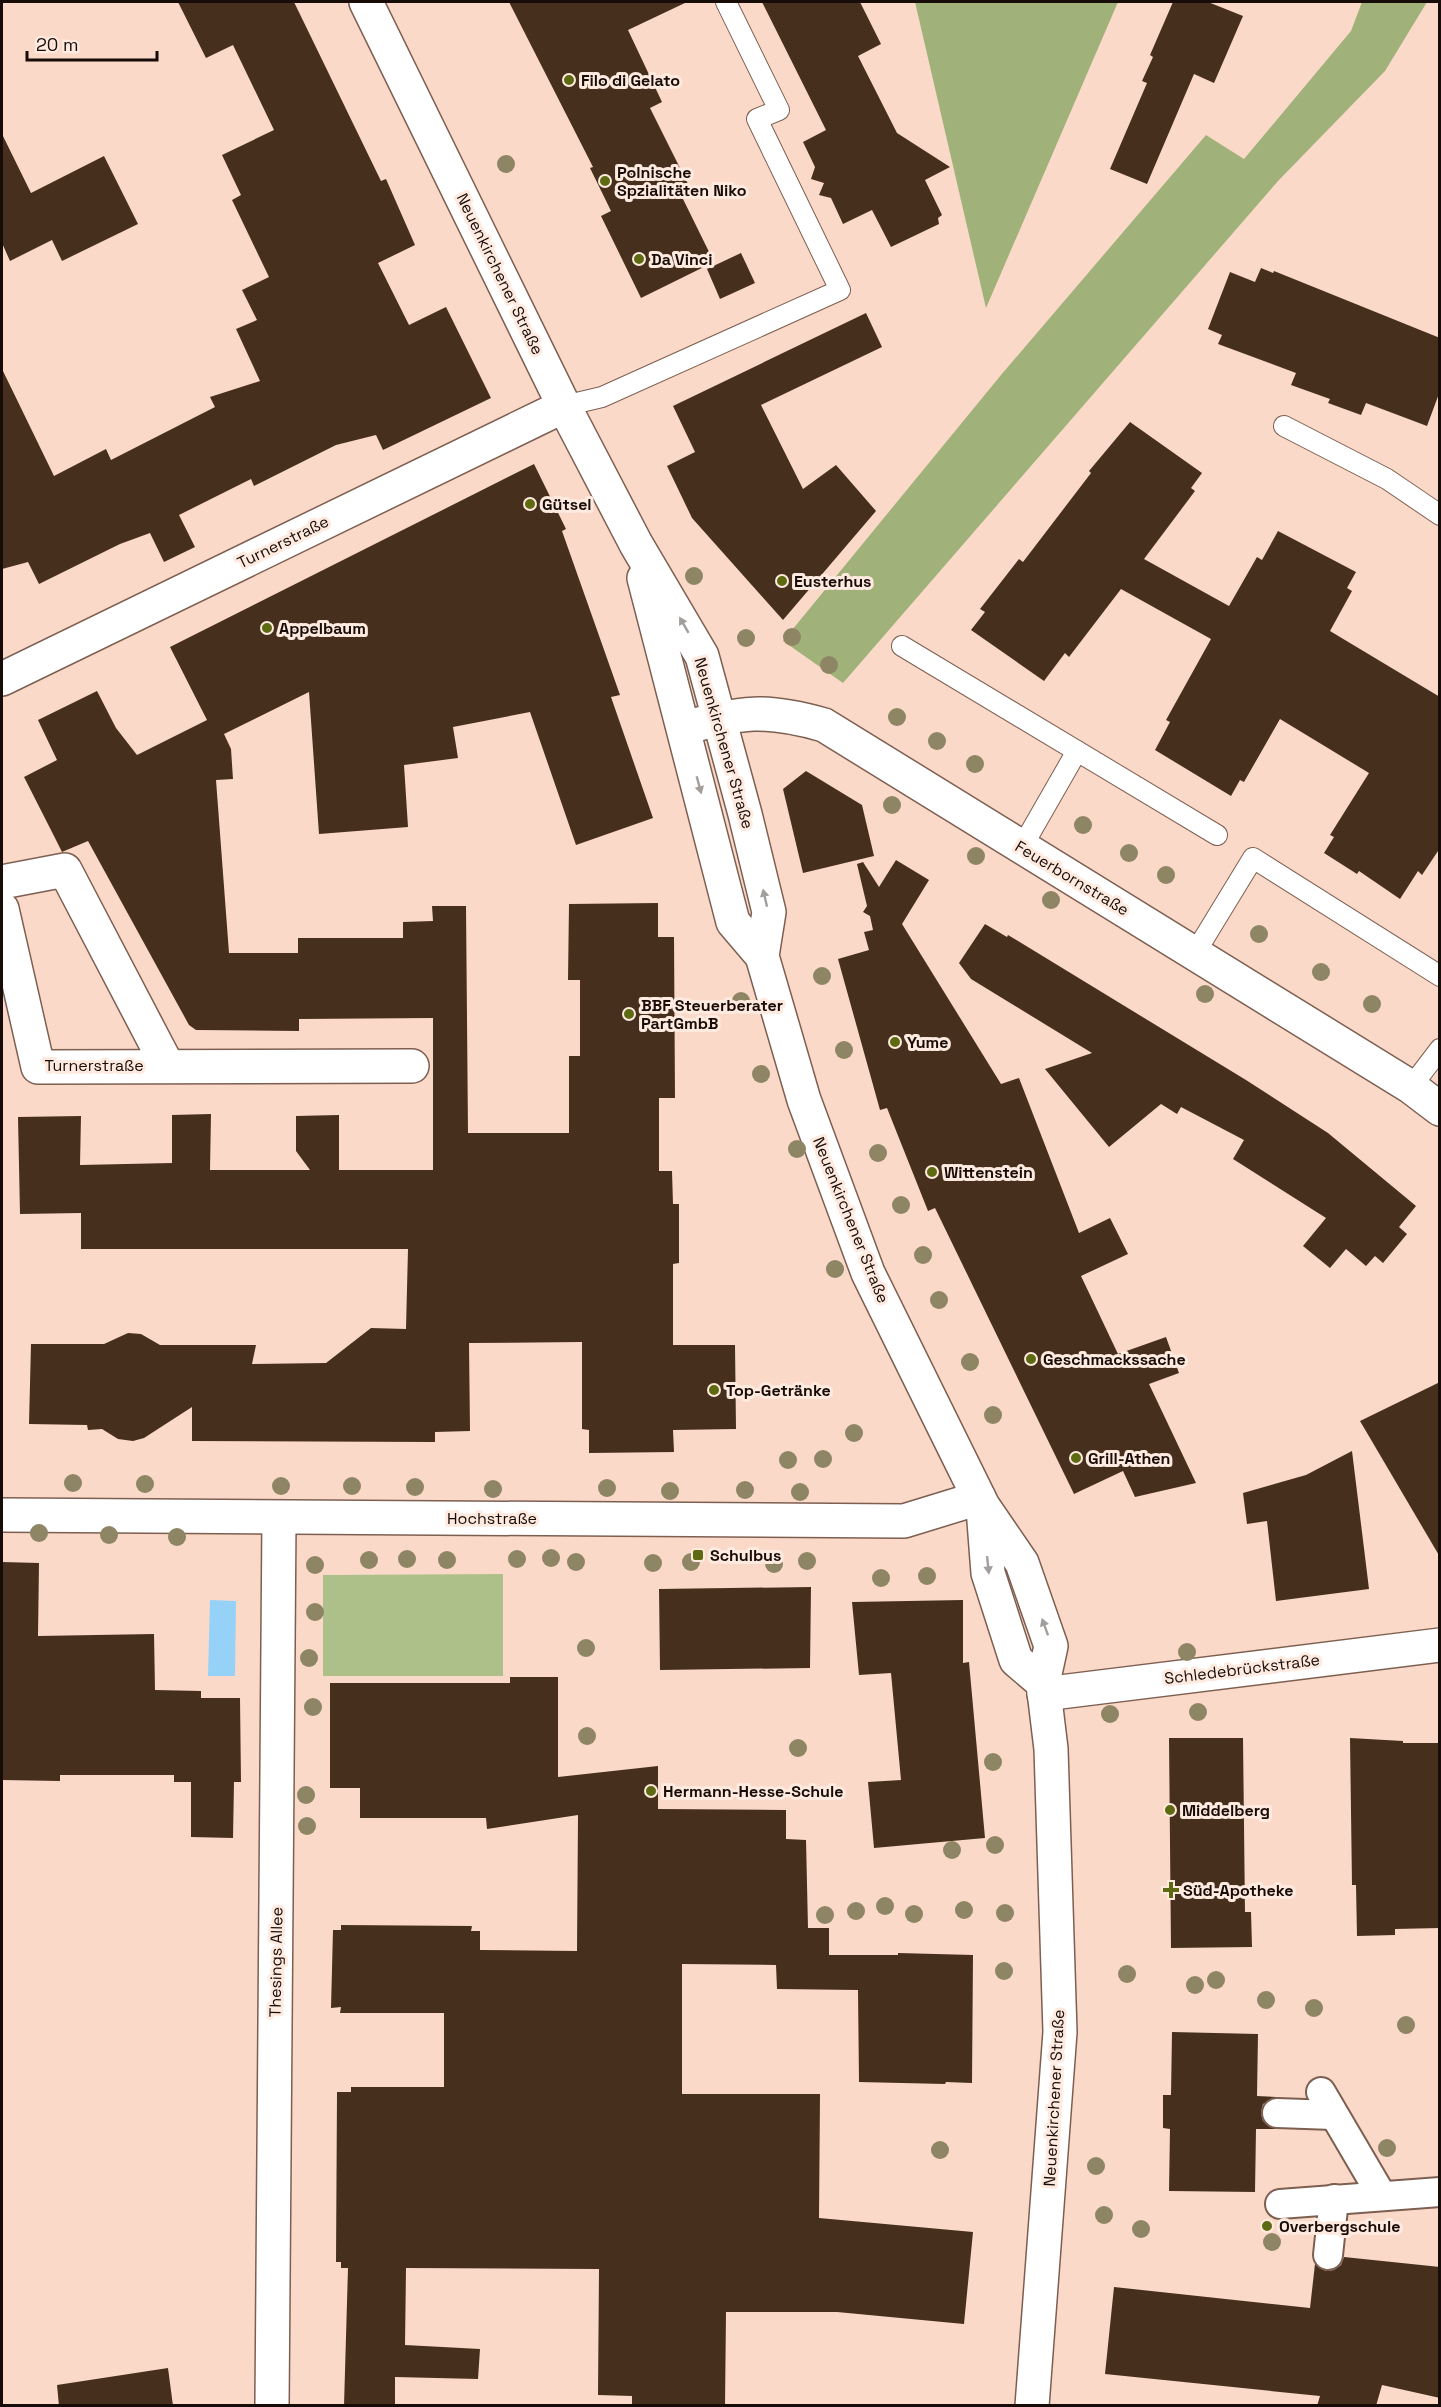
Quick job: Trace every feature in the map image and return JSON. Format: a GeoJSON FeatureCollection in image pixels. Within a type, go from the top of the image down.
{"type":"FeatureCollection","features":[{"type":"Feature","properties":{"kind":"main road","name":"Neuenkirchener Straße"},"geometry":{"type":"LineString","coordinates":[[366,2],[564,406],[636,544],[702,656],[769,912],[762,956]]}},
{"type":"Feature","properties":{"kind":"main road","name":"Turnerstraße"},"geometry":{"type":"LineString","coordinates":[[2,679],[564,406]]}},
{"type":"Feature","properties":{"kind":"main road","name":"Neuenkirchener Straße"},"geometry":{"type":"LineString","coordinates":[[636,544],[660,647],[684,728],[733,922],[762,956],[804,1100],[868,1273],[981,1502],[988,1573],[1016,1660],[1043,1688],[1051,1749],[1060,2032],[1032,2406]]}},
{"type":"Feature","properties":{"kind":"main road","name":"Feuerbornstraße"},"geometry":{"type":"LineString","coordinates":[[684,728],[752,712],[787,715],[824,725],[1412,1087],[1440,1108]]}},
{"type":"Feature","properties":{"kind":"main road","name":"Turnerstraße"},"geometry":{"type":"LineString","coordinates":[[2,882],[65,870],[167,1065]]}},
{"type":"Feature","properties":{"kind":"main road","name":"Turnerstraße"},"geometry":{"type":"LineString","coordinates":[[2,909],[38,1067],[412,1066]]}},
{"type":"Feature","properties":{"kind":"main road","name":"Hochstraße"},"geometry":{"type":"LineString","coordinates":[[2,1515],[904,1521],[981,1502]]}},
{"type":"Feature","properties":{"kind":"main road","name":"Thesings Allee"},"geometry":{"type":"LineString","coordinates":[[272,2406],[279,1518]]}},
{"type":"Feature","properties":{"kind":"main road","name":"Schledebrückstraße"},"geometry":{"type":"LineString","coordinates":[[1043,1688],[1440,1645]]}},
{"type":"Feature","properties":{"kind":"street"},"geometry":{"type":"LineString","coordinates":[[1277,2113],[1327,2103],[1382,2196]]}},
{"type":"Feature","properties":{"kind":"street"},"geometry":{"type":"LineString","coordinates":[[1280,2204],[1440,2192]]}},
{"type":"Feature","properties":{"kind":"street"},"geometry":{"type":"LineString","coordinates":[[1328,2255],[1334,2199]]}},
{"type":"Feature","properties":{"kind":"lane"},"geometry":{"type":"LineString","coordinates":[[564,406],[602,398],[840,290],[757,119],[778,110],[726,2]]}},
{"type":"Feature","properties":{"kind":"lane"},"geometry":{"type":"LineString","coordinates":[[1284,426],[1388,479],[1440,515]]}},
{"type":"Feature","properties":{"kind":"lane"},"geometry":{"type":"LineString","coordinates":[[902,646],[1217,836]]}},
{"type":"Feature","properties":{"kind":"lane"},"geometry":{"type":"LineString","coordinates":[[1022,847],[1077,751]]}},
{"type":"Feature","properties":{"kind":"lane"},"geometry":{"type":"LineString","coordinates":[[1195,953],[1253,858],[1440,976]]}},
{"type":"Feature","properties":{"kind":"lane"},"geometry":{"type":"LineString","coordinates":[[1412,1087],[1440,1049]]}},
{"type":"Feature","properties":{"kind":"green space"},"geometry":{"type":"Polygon","coordinates":[[[915,2],[1118,2],[986,308],[915,2]]]}},
{"type":"Feature","properties":{"kind":"green space"},"geometry":{"type":"Polygon","coordinates":[[[1362,2],[1427,2],[1385,71],[1278,181],[843,683],[783,641],[1001,375],[1206,135],[1244,159],[1351,31],[1362,2]]]}},
{"type":"Feature","properties":{"kind":"green space"},"geometry":{"type":"Polygon","coordinates":[[[503,1574],[503,1676],[323,1676],[323,1575],[503,1574]]]}},
{"type":"Feature","properties":{"kind":"water"},"geometry":{"type":"Polygon","coordinates":[[[210,1600],[236,1601],[235,1676],[208,1676],[210,1600]]]}},
{"type":"Feature","properties":{"kind":"building"},"geometry":{"type":"Polygon","coordinates":[[[178,2],[294,2],[381,181],[386,179],[415,245],[378,263],[409,325],[446,307],[491,398],[383,450],[376,435],[336,445],[254,486],[251,479],[179,515],[195,547],[164,562],[150,533],[120,544],[39,584],[28,562],[2,569],[2,369],[54,476],[106,449],[111,460],[215,407],[210,397],[260,381],[236,329],[257,320],[242,290],[269,277],[232,200],[241,195],[222,155],[274,130],[233,45],[206,58],[178,2]]]}},
{"type":"Feature","properties":{"kind":"building"},"geometry":{"type":"Polygon","coordinates":[[[509,2],[687,2],[628,30],[662,102],[650,108],[693,194],[683,199],[714,262],[641,298],[601,216],[611,211],[590,168],[593,167],[509,2]]]}},
{"type":"Feature","properties":{"kind":"building"},"geometry":{"type":"Polygon","coordinates":[[[762,2],[860,2],[881,44],[858,56],[897,133],[950,167],[925,180],[942,215],[938,218],[939,224],[891,247],[872,210],[843,224],[831,198],[819,195],[824,183],[811,179],[815,167],[803,142],[826,130],[762,2]]]}},
{"type":"Feature","properties":{"kind":"building"},"geometry":{"type":"Polygon","coordinates":[[[1173,2],[1208,2],[1243,16],[1214,83],[1194,74],[1147,184],[1110,169],[1147,83],[1142,81],[1153,57],[1150,55],[1173,2]]]}},
{"type":"Feature","properties":{"kind":"building"},"geometry":{"type":"Polygon","coordinates":[[[2,134],[31,193],[104,156],[138,224],[62,261],[52,240],[10,261],[2,243],[2,134]]]}},
{"type":"Feature","properties":{"kind":"building"},"geometry":{"type":"Polygon","coordinates":[[[741,253],[755,283],[720,299],[707,269],[741,253]]]}},
{"type":"Feature","properties":{"kind":"building"},"geometry":{"type":"Polygon","coordinates":[[[1261,268],[1273,273],[1274,271],[1440,338],[1440,391],[1427,426],[1366,403],[1361,415],[1328,403],[1330,399],[1291,385],[1296,373],[1218,344],[1222,335],[1208,329],[1230,272],[1255,282],[1261,268]]]}},
{"type":"Feature","properties":{"kind":"building"},"geometry":{"type":"Polygon","coordinates":[[[866,313],[882,347],[761,405],[803,489],[836,465],[876,511],[783,620],[692,518],[667,466],[695,452],[673,406],[866,313]]]}},
{"type":"Feature","properties":{"kind":"building"},"geometry":{"type":"Polygon","coordinates":[[[1130,422],[1202,473],[1191,488],[1195,491],[1144,559],[1229,606],[1257,557],[1262,560],[1278,531],[1356,572],[1347,588],[1352,591],[1330,631],[1440,697],[1440,848],[1422,875],[1418,871],[1400,899],[1359,871],[1357,874],[1324,853],[1334,837],[1330,835],[1369,773],[1280,719],[1244,782],[1240,780],[1231,796],[1155,750],[1170,722],[1166,720],[1211,639],[1121,589],[1069,657],[1065,653],[1044,681],[971,630],[985,612],[980,609],[1019,559],[1023,562],[1091,473],[1089,471],[1130,422]]]}},
{"type":"Feature","properties":{"kind":"building"},"geometry":{"type":"Polygon","coordinates":[[[534,464],[566,529],[562,531],[620,695],[611,697],[653,818],[576,845],[530,712],[453,727],[458,758],[404,765],[408,827],[319,834],[309,692],[224,734],[231,749],[233,779],[216,780],[229,953],[298,953],[298,938],[403,938],[403,922],[433,921],[432,906],[466,906],[468,1133],[569,1133],[569,1056],[580,1056],[580,980],[568,980],[569,904],[658,903],[658,937],[674,937],[675,1098],[659,1098],[659,1171],[672,1171],[673,1204],[679,1204],[679,1263],[673,1264],[673,1345],[735,1345],[736,1429],[673,1430],[674,1452],[589,1453],[589,1430],[582,1429],[582,1342],[469,1343],[470,1431],[435,1432],[435,1442],[192,1441],[192,1407],[144,1438],[133,1441],[118,1439],[102,1429],[88,1430],[87,1425],[29,1424],[31,1344],[104,1344],[128,1333],[141,1334],[160,1345],[256,1345],[252,1364],[326,1363],[371,1328],[406,1329],[408,1249],[81,1249],[81,1213],[20,1214],[18,1117],[81,1116],[80,1165],[172,1163],[172,1115],[211,1114],[210,1170],[310,1170],[296,1151],[296,1116],[339,1115],[339,1170],[433,1170],[433,1018],[299,1019],[299,1031],[196,1030],[189,1025],[88,841],[62,852],[24,777],[57,760],[38,720],[97,691],[116,728],[137,755],[207,720],[170,647],[534,464]]]}},
{"type":"Feature","properties":{"kind":"building"},"geometry":{"type":"Polygon","coordinates":[[[806,771],[862,805],[874,856],[803,873],[783,789],[806,771]]]}},
{"type":"Feature","properties":{"kind":"building"},"geometry":{"type":"Polygon","coordinates":[[[896,860],[929,880],[902,924],[1001,1084],[1019,1078],[1079,1233],[1110,1218],[1128,1254],[1081,1276],[1118,1354],[1166,1337],[1179,1373],[1149,1384],[1196,1483],[1135,1497],[1123,1471],[1074,1494],[935,1208],[928,1211],[887,1108],[880,1110],[838,959],[869,950],[864,932],[873,930],[870,916],[863,912],[867,906],[857,864],[863,862],[879,887],[896,860]]]}},
{"type":"Feature","properties":{"kind":"building"},"geometry":{"type":"Polygon","coordinates":[[[985,924],[1007,937],[1008,935],[1246,1080],[1328,1133],[1416,1206],[1399,1227],[1407,1234],[1383,1263],[1375,1256],[1366,1266],[1346,1249],[1330,1268],[1303,1246],[1326,1218],[1233,1159],[1244,1140],[1181,1107],[1177,1114],[1161,1104],[1109,1147],[1045,1069],[1092,1053],[971,979],[959,963],[985,924]]]}},
{"type":"Feature","properties":{"kind":"building"},"geometry":{"type":"Polygon","coordinates":[[[1440,1382],[1440,1557],[1360,1421],[1440,1382]]]}},
{"type":"Feature","properties":{"kind":"building"},"geometry":{"type":"Polygon","coordinates":[[[1352,1451],[1369,1589],[1276,1601],[1267,1521],[1247,1524],[1243,1493],[1306,1475],[1352,1451]]]}},
{"type":"Feature","properties":{"kind":"building"},"geometry":{"type":"Polygon","coordinates":[[[2,1562],[39,1563],[38,1636],[154,1634],[155,1690],[201,1691],[201,1698],[240,1698],[241,1782],[234,1782],[233,1838],[191,1837],[191,1782],[174,1782],[174,1775],[60,1775],[60,1781],[2,1780],[2,1562]]]}},
{"type":"Feature","properties":{"kind":"building"},"geometry":{"type":"Polygon","coordinates":[[[811,1587],[810,1668],[660,1670],[659,1589],[811,1587]]]}},
{"type":"Feature","properties":{"kind":"building"},"geometry":{"type":"Polygon","coordinates":[[[963,1600],[963,1663],[969,1662],[985,1838],[874,1848],[868,1782],[901,1780],[891,1673],[859,1675],[852,1602],[963,1600]]]}},
{"type":"Feature","properties":{"kind":"building"},"geometry":{"type":"Polygon","coordinates":[[[510,1677],[558,1677],[558,1777],[658,1766],[658,1809],[786,1810],[786,1839],[806,1840],[808,1928],[829,1928],[829,1955],[898,1955],[898,1953],[973,1955],[972,2083],[946,2082],[945,2084],[859,2082],[858,1990],[777,1989],[776,1965],[682,1964],[682,2094],[820,2094],[819,2218],[973,2232],[964,2324],[837,2312],[726,2312],[725,2406],[632,2406],[632,2396],[598,2395],[599,2269],[406,2268],[405,2345],[480,2349],[478,2379],[395,2377],[395,2406],[344,2406],[348,2268],[341,2268],[341,2262],[336,2262],[337,2092],[351,2092],[351,2087],[444,2087],[444,2013],[340,2013],[341,2007],[331,2008],[333,1930],[341,1930],[341,1925],[472,1926],[471,1931],[480,1931],[480,1950],[577,1951],[578,1815],[487,1829],[486,1818],[360,1818],[360,1788],[330,1788],[330,1683],[510,1683],[510,1677]]]}},
{"type":"Feature","properties":{"kind":"building"},"geometry":{"type":"Polygon","coordinates":[[[1169,1738],[1243,1738],[1245,1912],[1251,1912],[1252,1947],[1171,1948],[1169,1738]]]}},
{"type":"Feature","properties":{"kind":"building"},"geometry":{"type":"Polygon","coordinates":[[[1350,1738],[1403,1741],[1403,1743],[1440,1743],[1440,1928],[1395,1929],[1395,1935],[1357,1936],[1356,1885],[1352,1885],[1350,1738]]]}},
{"type":"Feature","properties":{"kind":"building"},"geometry":{"type":"Polygon","coordinates":[[[1172,2032],[1258,2034],[1257,2096],[1277,2097],[1263,2104],[1261,2113],[1263,2121],[1276,2129],[1256,2129],[1255,2192],[1169,2191],[1170,2129],[1163,2128],[1163,2095],[1171,2095],[1172,2032]]]}},
{"type":"Feature","properties":{"kind":"building"},"geometry":{"type":"Polygon","coordinates":[[[1344,2257],[1440,2267],[1440,2398],[1382,2385],[1376,2406],[1317,2406],[1320,2396],[1105,2374],[1114,2287],[1310,2308],[1315,2264],[1326,2271],[1334,2270],[1341,2265],[1344,2257]]]}},
{"type":"Feature","properties":{"kind":"building"},"geometry":{"type":"Polygon","coordinates":[[[168,2368],[173,2406],[59,2406],[57,2385],[168,2368]]]}},
{"type":"Feature","properties":{"kind":"place","name":"Filo di Gelato"},"geometry":{"type":"Point","coordinates":[569,80]}},
{"type":"Feature","properties":{"kind":"place","name":"Polnische Spzialitäten Niko"},"geometry":{"type":"Point","coordinates":[605,181]}},
{"type":"Feature","properties":{"kind":"place","name":"Da Vinci"},"geometry":{"type":"Point","coordinates":[639,259]}},
{"type":"Feature","properties":{"kind":"place","name":"Gütsel"},"geometry":{"type":"Point","coordinates":[530,504]}},
{"type":"Feature","properties":{"kind":"place","name":"Eusterhus"},"geometry":{"type":"Point","coordinates":[782,581]}},
{"type":"Feature","properties":{"kind":"place","name":"Appelbaum"},"geometry":{"type":"Point","coordinates":[267,628]}},
{"type":"Feature","properties":{"kind":"place","name":"BBF Steuerberater PartGmbB"},"geometry":{"type":"Point","coordinates":[629,1014]}},
{"type":"Feature","properties":{"kind":"place","name":"Yume"},"geometry":{"type":"Point","coordinates":[895,1042]}},
{"type":"Feature","properties":{"kind":"place","name":"Wittenstein"},"geometry":{"type":"Point","coordinates":[932,1172]}},
{"type":"Feature","properties":{"kind":"place","name":"Geschmackssache"},"geometry":{"type":"Point","coordinates":[1031,1359]}},
{"type":"Feature","properties":{"kind":"place","name":"Top-Getränke"},"geometry":{"type":"Point","coordinates":[714,1390]}},
{"type":"Feature","properties":{"kind":"place","name":"Grill-Athen"},"geometry":{"type":"Point","coordinates":[1076,1458]}},
{"type":"Feature","properties":{"kind":"place","name":"Schulbus"},"geometry":{"type":"Point","coordinates":[698,1555]}},
{"type":"Feature","properties":{"kind":"place","name":"Hermann-Hesse-Schule"},"geometry":{"type":"Point","coordinates":[651,1791]}},
{"type":"Feature","properties":{"kind":"place","name":"Middelberg"},"geometry":{"type":"Point","coordinates":[1170,1810]}},
{"type":"Feature","properties":{"kind":"place","name":"Süd-Apotheke"},"geometry":{"type":"Point","coordinates":[1171,1890]}},
{"type":"Feature","properties":{"kind":"place","name":"Overbergschule"},"geometry":{"type":"Point","coordinates":[1267,2226]}}]}
